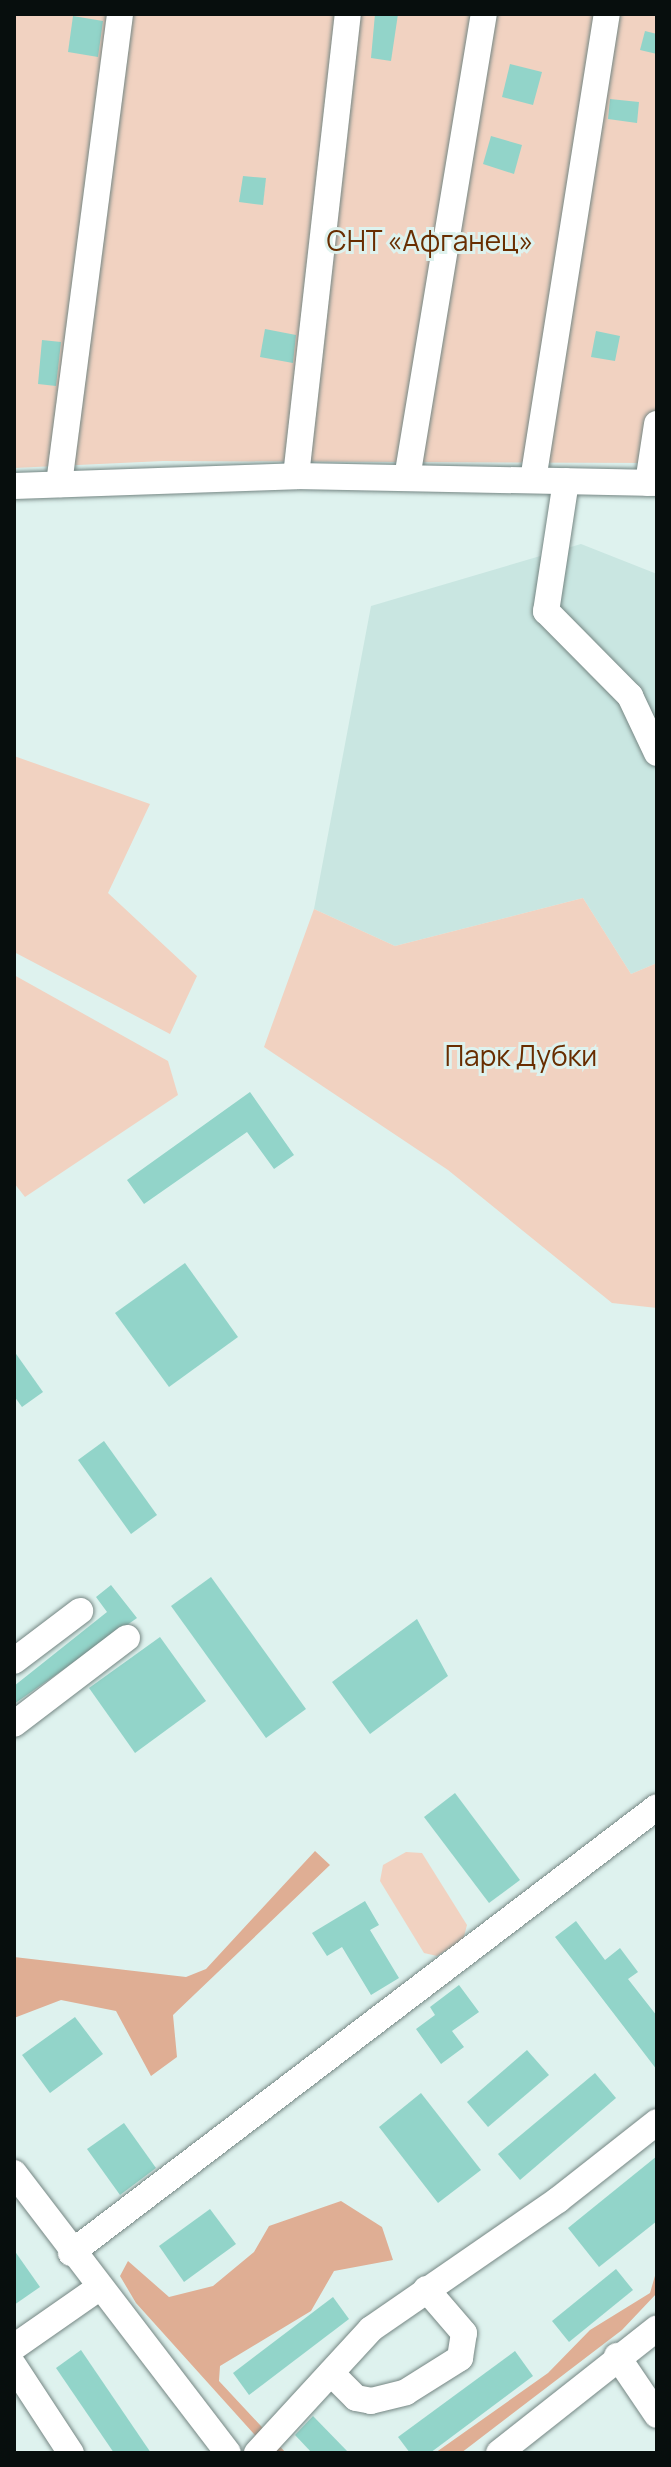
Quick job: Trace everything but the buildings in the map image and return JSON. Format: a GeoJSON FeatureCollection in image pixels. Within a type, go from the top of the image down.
{"type":"FeatureCollection","features":[{"type":"Feature","properties":{"kind":"street"},"geometry":{"type":"LineString","coordinates":[[59,484],[120,14]]}},
{"type":"Feature","properties":{"kind":"street"},"geometry":{"type":"LineString","coordinates":[[296,476],[348,14]]}},
{"type":"Feature","properties":{"kind":"street"},"geometry":{"type":"LineString","coordinates":[[407,478],[484,14]]}},
{"type":"Feature","properties":{"kind":"street"},"geometry":{"type":"LineString","coordinates":[[533,480],[607,14]]}},
{"type":"Feature","properties":{"kind":"street"},"geometry":{"type":"LineString","coordinates":[[14,486],[296,476],[652,483],[657,424]]}},
{"type":"Feature","properties":{"kind":"street"},"geometry":{"type":"LineString","coordinates":[[566,481],[546,611],[630,696],[657,753]]}},
{"type":"Feature","properties":{"kind":"street"},"geometry":{"type":"LineString","coordinates":[[14,1661],[80,1611]]}},
{"type":"Feature","properties":{"kind":"street"},"geometry":{"type":"LineString","coordinates":[[14,1724],[127,1638]]}},
{"type":"Feature","properties":{"kind":"street"},"geometry":{"type":"LineString","coordinates":[[71,2253],[657,1807]]}},
{"type":"Feature","properties":{"kind":"street"},"geometry":{"type":"LineString","coordinates":[[257,2453],[371,2329],[558,2200],[657,2122]]}},
{"type":"Feature","properties":{"kind":"street"},"geometry":{"type":"LineString","coordinates":[[14,2173],[97,2289],[228,2453]]}},
{"type":"Feature","properties":{"kind":"street"},"geometry":{"type":"LineString","coordinates":[[14,2347],[97,2289]]}},
{"type":"Feature","properties":{"kind":"street"},"geometry":{"type":"LineString","coordinates":[[331,2373],[356,2398],[371,2401],[406,2392],[460,2358],[464,2333],[426,2289]]}},
{"type":"Feature","properties":{"kind":"street"},"geometry":{"type":"LineString","coordinates":[[499,2453],[617,2356],[657,2328]]}},
{"type":"Feature","properties":{"kind":"street"},"geometry":{"type":"LineString","coordinates":[[617,2356],[657,2415]]}},
{"type":"Feature","properties":{"kind":"street"},"geometry":{"type":"LineString","coordinates":[[14,2366],[71,2453]]}},
{"type":"Feature","properties":{"kind":"shaded area"},"geometry":{"type":"Polygon","coordinates":[[[581,544],[657,574],[657,963],[631,974],[583,898],[395,946],[314,909],[371,606],[581,544]]]}},
{"type":"Feature","properties":{"kind":"shaded area"},"geometry":{"type":"Polygon","coordinates":[[[315,1851],[330,1865],[173,2015],[177,2057],[151,2076],[116,2011],[61,2000],[14,2018],[14,1957],[186,1977],[206,1969],[315,1851]]]}},
{"type":"Feature","properties":{"kind":"shaded area"},"geometry":{"type":"Polygon","coordinates":[[[341,2201],[382,2227],[393,2260],[334,2271],[311,2311],[220,2366],[219,2381],[286,2453],[271,2453],[136,2303],[120,2276],[128,2261],[169,2297],[213,2286],[254,2252],[269,2226],[341,2201]]]}},
{"type":"Feature","properties":{"kind":"shaded area"},"geometry":{"type":"Polygon","coordinates":[[[657,2269],[657,2293],[622,2330],[461,2453],[435,2453],[548,2373],[590,2330],[650,2293],[657,2269]]]}},
{"type":"Feature","properties":{"kind":"green space","name":"СНТ «Афганец»"},"geometry":{"type":"Polygon","coordinates":[[[14,14],[657,14],[657,463],[163,461],[14,468],[14,14]]]}},
{"type":"Feature","properties":{"kind":"green space"},"geometry":{"type":"Polygon","coordinates":[[[14,756],[150,804],[108,893],[197,976],[170,1034],[14,952],[14,756]]]}},
{"type":"Feature","properties":{"kind":"green space","name":"Парк Дубки"},"geometry":{"type":"Polygon","coordinates":[[[583,898],[631,974],[657,963],[657,1308],[612,1303],[448,1170],[264,1047],[314,909],[395,946],[583,898]]]}},
{"type":"Feature","properties":{"kind":"green space"},"geometry":{"type":"Polygon","coordinates":[[[14,975],[168,1061],[178,1095],[25,1197],[14,1183],[14,975]]]}},
{"type":"Feature","properties":{"kind":"green space"},"geometry":{"type":"Polygon","coordinates":[[[406,1852],[422,1853],[467,1925],[463,1940],[437,1956],[424,1953],[380,1881],[383,1865],[406,1852]]]}}]}
